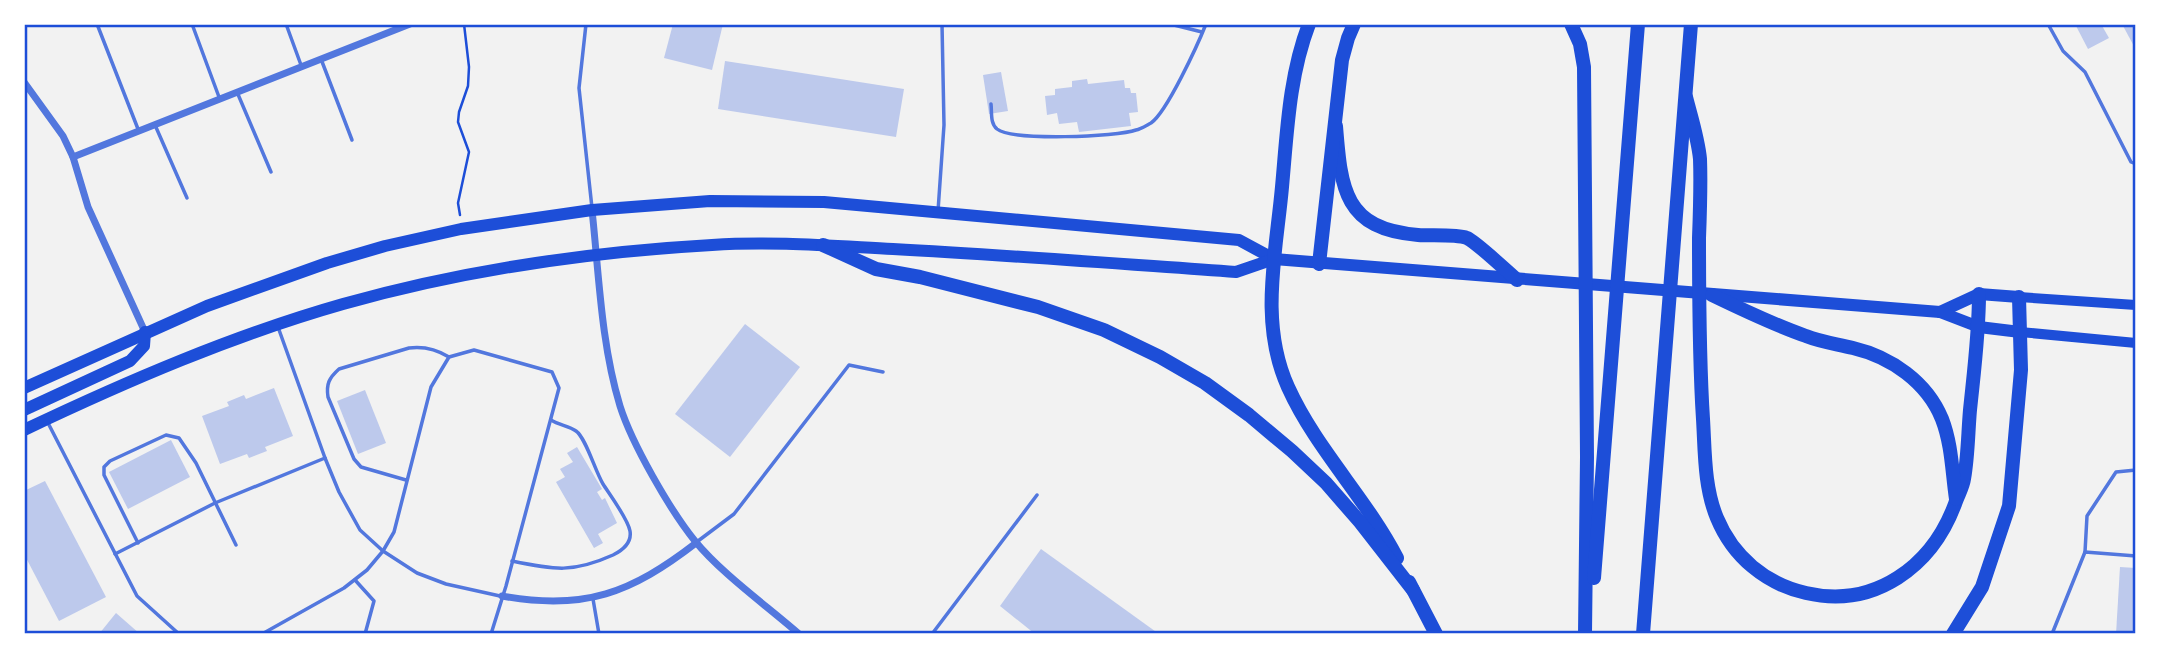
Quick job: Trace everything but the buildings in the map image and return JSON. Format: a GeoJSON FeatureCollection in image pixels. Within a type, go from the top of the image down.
{"type":"FeatureCollection","features":[{"type":"Feature","properties":{"kind":"highway"},"geometry":{"type":"LineString","coordinates":[[1308,24],[1292,85],[1273,259],[1271,307],[1277,360],[1289,389],[1313,431],[1393,551],[1436,634]]}},
{"type":"Feature","properties":{"kind":"highway"},"geometry":{"type":"LineString","coordinates":[[1319,264],[1342,60],[1354,24]]}},
{"type":"Feature","properties":{"kind":"highway"},"geometry":{"type":"LineString","coordinates":[[1571,24],[1580,44],[1585,77],[1587,634]]}},
{"type":"Feature","properties":{"kind":"highway"},"geometry":{"type":"LineString","coordinates":[[1587,634],[1638,24]]}},
{"type":"Feature","properties":{"kind":"highway"},"geometry":{"type":"LineString","coordinates":[[1643,634],[1691,24]]}},
{"type":"Feature","properties":{"kind":"highway"},"geometry":{"type":"LineString","coordinates":[[1686,97],[1700,157],[1699,363],[1707,476],[1716,515],[1724,533],[1744,560],[1773,581],[1810,594],[1848,595],[1884,585],[1915,566],[1940,537],[1964,481],[1979,327],[1979,294]]}},
{"type":"Feature","properties":{"kind":"highway"},"geometry":{"type":"LineString","coordinates":[[1336,127],[1344,190],[1355,208],[1371,224],[1414,235],[1467,239],[1517,280]]}},
{"type":"Feature","properties":{"kind":"highway"},"geometry":{"type":"LineString","coordinates":[[823,245],[876,269],[920,277],[1038,307],[1104,330],[1160,357],[1216,391],[1292,451],[1352,513],[1413,590]]}},
{"type":"Feature","properties":{"kind":"highway"},"geometry":{"type":"LineString","coordinates":[[1712,295],[1775,325],[1819,341],[1875,355],[1891,362],[1920,385],[1941,417],[1948,438],[1956,500]]}},
{"type":"Feature","properties":{"kind":"highway"},"geometry":{"type":"LineString","coordinates":[[1952,634],[1982,587],[2008,506],[2021,370],[2020,297]]}},
{"type":"Feature","properties":{"kind":"main road"},"geometry":{"type":"LineString","coordinates":[[24,388],[145,332],[218,302],[327,263],[385,246],[461,229],[592,210],[647,204],[737,201],[824,202],[1239,240],[1273,259],[1940,312],[1979,327],[2136,343]]}},
{"type":"Feature","properties":{"kind":"main road"},"geometry":{"type":"LineString","coordinates":[[24,430],[160,369],[342,304],[472,273],[597,255],[715,245],[823,245],[1236,272],[1273,259]]}},
{"type":"Feature","properties":{"kind":"main road"},"geometry":{"type":"LineString","coordinates":[[1940,312],[1979,294],[2136,305]]}},
{"type":"Feature","properties":{"kind":"main road"},"geometry":{"type":"LineString","coordinates":[[24,410],[130,361],[144,346],[145,332]]}},
{"type":"Feature","properties":{"kind":"street"},"geometry":{"type":"LineString","coordinates":[[73,158],[410,24]]}},
{"type":"Feature","properties":{"kind":"street"},"geometry":{"type":"LineString","coordinates":[[24,82],[63,136],[73,158],[88,207],[145,332]]}},
{"type":"Feature","properties":{"kind":"street"},"geometry":{"type":"LineString","coordinates":[[592,210],[608,351],[621,407],[643,457],[696,543],[799,634]]}},
{"type":"Feature","properties":{"kind":"street"},"geometry":{"type":"LineString","coordinates":[[502,596],[552,602],[593,599],[660,571],[696,543]]}},
{"type":"Feature","properties":{"kind":"lane"},"geometry":{"type":"LineString","coordinates":[[97,24],[139,131]]}},
{"type":"Feature","properties":{"kind":"lane"},"geometry":{"type":"LineString","coordinates":[[192,24],[220,99]]}},
{"type":"Feature","properties":{"kind":"lane"},"geometry":{"type":"LineString","coordinates":[[286,24],[302,67]]}},
{"type":"Feature","properties":{"kind":"lane"},"geometry":{"type":"LineString","coordinates":[[586,24],[579,88],[592,210]]}},
{"type":"Feature","properties":{"kind":"lane"},"geometry":{"type":"LineString","coordinates":[[937,213],[944,125],[942,24]]}},
{"type":"Feature","properties":{"kind":"lane"},"geometry":{"type":"LineString","coordinates":[[1170,24],[1203,33]]}},
{"type":"Feature","properties":{"kind":"lane"},"geometry":{"type":"LineString","coordinates":[[991,104],[995,128],[1005,134],[1055,138],[1136,131],[1153,121],[1165,107],[1206,24]]}},
{"type":"Feature","properties":{"kind":"lane"},"geometry":{"type":"LineString","coordinates":[[2048,24],[2063,51],[2085,72],[2131,162],[2136,164]]}},
{"type":"Feature","properties":{"kind":"lane"},"geometry":{"type":"LineString","coordinates":[[321,59],[352,140]]}},
{"type":"Feature","properties":{"kind":"lane"},"geometry":{"type":"LineString","coordinates":[[237,92],[271,172]]}},
{"type":"Feature","properties":{"kind":"lane"},"geometry":{"type":"LineString","coordinates":[[155,125],[187,198]]}},
{"type":"Feature","properties":{"kind":"lane"},"geometry":{"type":"LineString","coordinates":[[277,325],[325,458],[360,530],[383,551],[417,573],[446,584],[502,596]]}},
{"type":"Feature","properties":{"kind":"lane"},"geometry":{"type":"LineString","coordinates":[[406,480],[361,467],[354,459],[326,386],[330,377],[339,369],[418,346],[437,350],[449,357],[474,351],[552,372],[559,388],[491,634]]}},
{"type":"Feature","properties":{"kind":"lane"},"geometry":{"type":"LineString","coordinates":[[262,634],[355,580],[383,551],[394,532],[431,387],[449,357]]}},
{"type":"Feature","properties":{"kind":"lane"},"geometry":{"type":"LineString","coordinates":[[696,543],[734,514],[849,365],[883,372]]}},
{"type":"Feature","properties":{"kind":"lane"},"geometry":{"type":"LineString","coordinates":[[46,419],[137,596],[179,634]]}},
{"type":"Feature","properties":{"kind":"lane"},"geometry":{"type":"LineString","coordinates":[[512,561],[562,569],[586,567],[622,551],[629,541],[630,529],[596,473],[582,439],[576,431],[560,426],[550,419]]}},
{"type":"Feature","properties":{"kind":"lane"},"geometry":{"type":"LineString","coordinates":[[138,542],[104,475],[104,467],[110,461],[166,435],[173,435],[179,438],[196,463],[236,545]]}},
{"type":"Feature","properties":{"kind":"lane"},"geometry":{"type":"LineString","coordinates":[[116,554],[215,503],[325,458]]}},
{"type":"Feature","properties":{"kind":"lane"},"geometry":{"type":"LineString","coordinates":[[2052,634],[2085,552],[2087,516],[2116,472],[2136,470]]}},
{"type":"Feature","properties":{"kind":"lane"},"geometry":{"type":"LineString","coordinates":[[932,634],[1037,495]]}},
{"type":"Feature","properties":{"kind":"lane"},"geometry":{"type":"LineString","coordinates":[[2085,552],[2136,556]]}},
{"type":"Feature","properties":{"kind":"lane"},"geometry":{"type":"LineString","coordinates":[[355,580],[374,601],[365,634]]}},
{"type":"Feature","properties":{"kind":"lane"},"geometry":{"type":"LineString","coordinates":[[593,599],[599,634]]}},
{"type":"Feature","properties":{"kind":"path"},"geometry":{"type":"LineString","coordinates":[[461,229],[458,203],[469,152],[458,122],[458,113],[468,86],[469,67],[464,24]]}}]}
